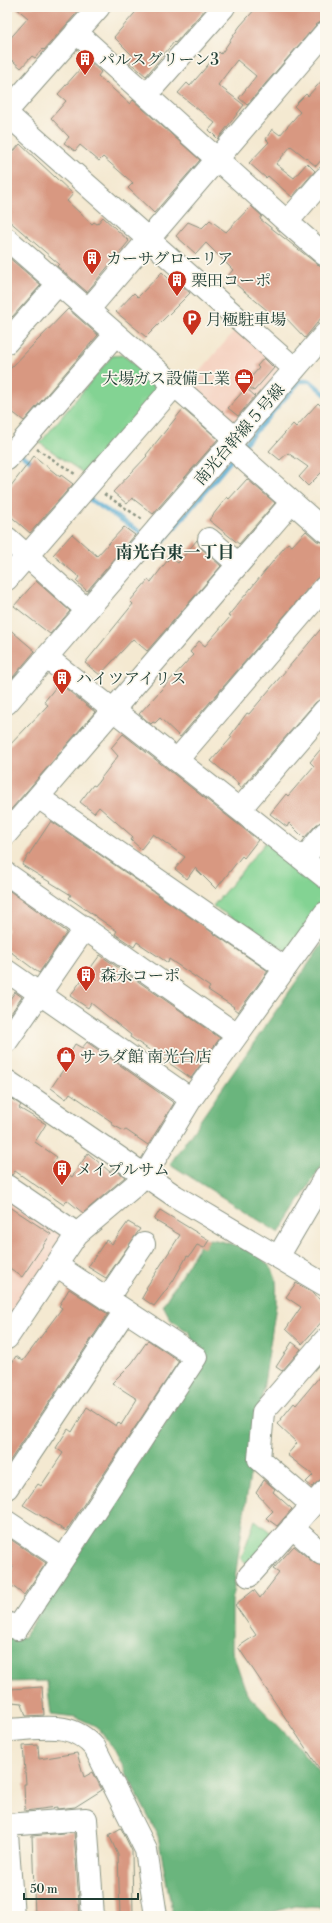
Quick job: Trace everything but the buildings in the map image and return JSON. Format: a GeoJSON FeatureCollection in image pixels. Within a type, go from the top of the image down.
{"type":"FeatureCollection","features":[{"type":"Feature","properties":{"kind":"street"},"geometry":{"type":"LineString","coordinates":[[7,111],[99,7]]}},
{"type":"Feature","properties":{"kind":"street"},"geometry":{"type":"LineString","coordinates":[[146,95],[224,7]]}},
{"type":"Feature","properties":{"kind":"street"},"geometry":{"type":"LineString","coordinates":[[76,32],[287,222],[325,254]]}},
{"type":"Feature","properties":{"kind":"street"},"geometry":{"type":"LineString","coordinates":[[88,310],[325,33]]}},
{"type":"Feature","properties":{"kind":"street"},"geometry":{"type":"LineString","coordinates":[[7,114],[295,369]]}},
{"type":"Feature","properties":{"kind":"street"},"geometry":{"type":"LineString","coordinates":[[287,222],[325,178]]}},
{"type":"Feature","properties":{"kind":"street"},"geometry":{"type":"LineString","coordinates":[[7,239],[175,385],[236,449],[292,502],[325,530]]}},
{"type":"Feature","properties":{"kind":"street"},"geometry":{"type":"LineString","coordinates":[[7,342],[58,284]]}},
{"type":"Feature","properties":{"kind":"street"},"geometry":{"type":"LineString","coordinates":[[12,452],[116,334]]}},
{"type":"Feature","properties":{"kind":"street","name":"南光台幹線５号線"},"geometry":{"type":"LineString","coordinates":[[7,703],[148,539],[236,449],[295,369],[325,334]]}},
{"type":"Feature","properties":{"kind":"street"},"geometry":{"type":"LineString","coordinates":[[7,579],[175,385]]}},
{"type":"Feature","properties":{"kind":"street"},"geometry":{"type":"LineString","coordinates":[[7,833],[292,502]]}},
{"type":"Feature","properties":{"kind":"street"},"geometry":{"type":"LineString","coordinates":[[7,538],[87,610]]}},
{"type":"Feature","properties":{"kind":"street"},"geometry":{"type":"LineString","coordinates":[[209,539],[238,564]]}},
{"type":"Feature","properties":{"kind":"street"},"geometry":{"type":"LineString","coordinates":[[176,760],[325,587]]}},
{"type":"Feature","properties":{"kind":"street"},"geometry":{"type":"LineString","coordinates":[[46,657],[325,877]]}},
{"type":"Feature","properties":{"kind":"street"},"geometry":{"type":"LineString","coordinates":[[240,809],[325,710]]}},
{"type":"Feature","properties":{"kind":"street"},"geometry":{"type":"LineString","coordinates":[[38,797],[285,968]]}},
{"type":"Feature","properties":{"kind":"street"},"geometry":{"type":"LineString","coordinates":[[303,859],[325,833]]}},
{"type":"Feature","properties":{"kind":"street"},"geometry":{"type":"LineString","coordinates":[[7,874],[238,1035]]}},
{"type":"Feature","properties":{"kind":"street"},"geometry":{"type":"LineString","coordinates":[[7,1338],[77,1234],[134,1186],[145,1174],[191,1099],[325,913]]}},
{"type":"Feature","properties":{"kind":"street"},"geometry":{"type":"LineString","coordinates":[[7,1041],[85,928]]}},
{"type":"Feature","properties":{"kind":"street"},"geometry":{"type":"LineString","coordinates":[[7,970],[191,1099]]}},
{"type":"Feature","properties":{"kind":"street"},"geometry":{"type":"LineString","coordinates":[[7,1081],[176,1196],[325,1285]]}},
{"type":"Feature","properties":{"kind":"street"},"geometry":{"type":"LineString","coordinates":[[278,1257],[325,1177]]}},
{"type":"Feature","properties":{"kind":"street"},"geometry":{"type":"LineString","coordinates":[[7,1186],[77,1234]]}},
{"type":"Feature","properties":{"kind":"street"},"geometry":{"type":"LineString","coordinates":[[7,1488],[116,1305],[144,1244]]}},
{"type":"Feature","properties":{"kind":"street"},"geometry":{"type":"LineString","coordinates":[[7,1623],[17,1629],[196,1358],[56,1265]]}},
{"type":"Feature","properties":{"kind":"street"},"geometry":{"type":"LineString","coordinates":[[249,1576],[319,1498],[259,1459],[263,1412],[325,1340]]}},
{"type":"Feature","properties":{"kind":"street"},"geometry":{"type":"LineString","coordinates":[[7,1522],[63,1559]]}},
{"type":"Feature","properties":{"kind":"street"},"geometry":{"type":"LineString","coordinates":[[292,1527],[322,1554],[325,1550]]}},
{"type":"Feature","properties":{"kind":"street"},"geometry":{"type":"LineString","coordinates":[[7,1730],[64,1728],[75,1731],[87,1739],[95,1748],[146,1850],[156,1916]]}},
{"type":"Feature","properties":{"kind":"street"},"geometry":{"type":"LineString","coordinates":[[7,1825],[86,1820],[93,1916]]}},
{"type":"Feature","properties":{"kind":"street"},"geometry":{"type":"LineString","coordinates":[[7,1834],[13,1916]]}},
{"type":"Feature","properties":{"kind":"shaded area"},"geometry":{"type":"Polygon","coordinates":[[[238,327],[277,362],[279,372],[240,421],[228,422],[187,386],[238,327]]]}},
{"type":"Feature","properties":{"kind":"shaded area"},"geometry":{"type":"Polygon","coordinates":[[[7,1195],[66,1235],[7,1327],[7,1195]]]}},
{"type":"Feature","properties":{"kind":"green space"},"geometry":{"type":"Polygon","coordinates":[[[123,355],[164,388],[89,477],[40,443],[112,356],[123,355]]]}},
{"type":"Feature","properties":{"kind":"green space"},"geometry":{"type":"Polygon","coordinates":[[[266,842],[325,887],[325,899],[288,952],[213,906],[266,842]]]}},
{"type":"Feature","properties":{"kind":"green space"},"geometry":{"type":"Polygon","coordinates":[[[325,940],[325,1160],[279,1233],[170,1164],[325,940]]]}},
{"type":"Feature","properties":{"kind":"green space"},"geometry":{"type":"Polygon","coordinates":[[[210,1239],[229,1243],[259,1256],[272,1271],[276,1280],[276,1305],[232,1600],[232,1651],[247,1694],[294,1742],[320,1773],[325,1790],[325,1908],[295,1906],[259,1916],[173,1916],[158,1836],[115,1751],[98,1727],[76,1717],[51,1714],[47,1681],[7,1682],[7,1628],[23,1638],[201,1368],[190,1333],[171,1320],[163,1305],[200,1245],[210,1239]]]}},
{"type":"Feature","properties":{"kind":"green space"},"geometry":{"type":"Polygon","coordinates":[[[255,1520],[274,1535],[250,1565],[241,1559],[255,1520]]]}},
{"type":"Feature","properties":{"kind":"waterway"},"geometry":{"type":"LineString","coordinates":[[240,449],[300,381],[310,381],[325,394]]}},
{"type":"Feature","properties":{"kind":"waterway"},"geometry":{"type":"LineString","coordinates":[[19,453],[34,463]]}},
{"type":"Feature","properties":{"kind":"waterway"},"geometry":{"type":"LineString","coordinates":[[155,541],[160,545],[233,458]]}},
{"type":"Feature","properties":{"kind":"waterway"},"geometry":{"type":"LineString","coordinates":[[86,497],[145,535]]}},
{"type":"Feature","properties":{"kind":"place","name":"パルスグリーン3"},"geometry":{"type":"Point","coordinates":[85,76]}},
{"type":"Feature","properties":{"kind":"place","name":"カーサグローリア"},"geometry":{"type":"Point","coordinates":[92,275]}},
{"type":"Feature","properties":{"kind":"place","name":"栗田コーポ"},"geometry":{"type":"Point","coordinates":[177,297]}},
{"type":"Feature","properties":{"kind":"place","name":"月極駐車場"},"geometry":{"type":"Point","coordinates":[192,336]}},
{"type":"Feature","properties":{"kind":"place","name":"大場ガス設備工業"},"geometry":{"type":"Point","coordinates":[244,395]}},
{"type":"Feature","properties":{"kind":"place","name":"ハイツアイリス"},"geometry":{"type":"Point","coordinates":[62,695]}},
{"type":"Feature","properties":{"kind":"place","name":"森永コーポ"},"geometry":{"type":"Point","coordinates":[86,992]}},
{"type":"Feature","properties":{"kind":"place","name":"サラダ館 南光台店"},"geometry":{"type":"Point","coordinates":[66,1073]}},
{"type":"Feature","properties":{"kind":"place","name":"メイプルサム"},"geometry":{"type":"Point","coordinates":[62,1186]}},
{"type":"Feature","properties":{"kind":"district","name":"南光台東一丁目"},"geometry":{"type":"Point","coordinates":[175,552]}}]}
